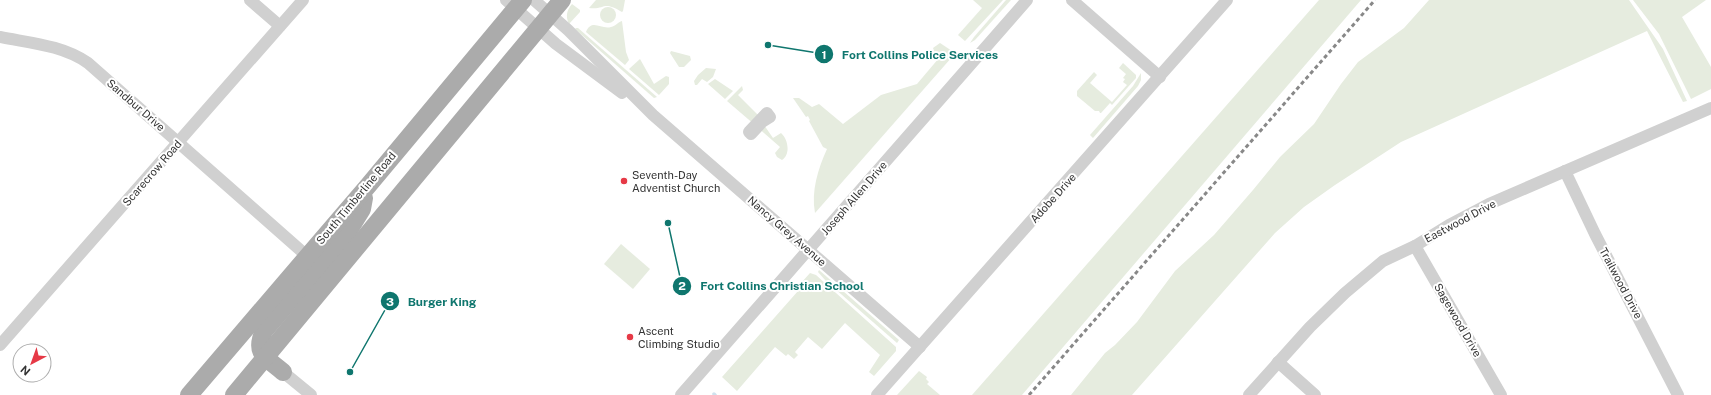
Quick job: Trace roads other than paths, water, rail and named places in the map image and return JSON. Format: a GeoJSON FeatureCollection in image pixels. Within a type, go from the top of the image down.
{"type":"FeatureCollection","features":[{"type":"Feature","properties":{"kind":"main road"},"geometry":{"type":"LineString","coordinates":[[234,395],[562,0]]}},
{"type":"Feature","properties":{"kind":"main road","name":"South Timberline Road"},"geometry":{"type":"LineString","coordinates":[[189,395],[367,187],[515,3]]}},
{"type":"Feature","properties":{"kind":"main road"},"geometry":{"type":"LineString","coordinates":[[283,372],[266,357],[259,347],[259,341],[264,331],[346,235],[362,209],[367,187]]}},
{"type":"Feature","properties":{"kind":"street"},"geometry":{"type":"LineString","coordinates":[[250,0],[280,26]]}},
{"type":"Feature","properties":{"kind":"street","name":"Scarecrow Road"},"geometry":{"type":"LineString","coordinates":[[0,345],[303,0]]}},
{"type":"Feature","properties":{"kind":"street","name":"Nancy Grey Avenue"},"geometry":{"type":"LineString","coordinates":[[534,0],[653,115],[920,347]]}},
{"type":"Feature","properties":{"kind":"street","name":"Joseph Allen Drive"},"geometry":{"type":"LineString","coordinates":[[681,395],[1027,0]]}},
{"type":"Feature","properties":{"kind":"street"},"geometry":{"type":"LineString","coordinates":[[1072,0],[1160,77]]}},
{"type":"Feature","properties":{"kind":"street","name":"Adobe Drive"},"geometry":{"type":"LineString","coordinates":[[877,395],[1227,0]]}},
{"type":"Feature","properties":{"kind":"street","name":"Nancy Grey Avenue"},"geometry":{"type":"LineString","coordinates":[[515,3],[539,28],[562,48],[653,115]]}},
{"type":"Feature","properties":{"kind":"street","name":"Sandbur Drive"},"geometry":{"type":"LineString","coordinates":[[0,36],[64,50],[88,63],[307,256]]}},
{"type":"Feature","properties":{"kind":"street","name":"Eastwood Drive"},"geometry":{"type":"LineString","coordinates":[[1249,395],[1278,362],[1344,293],[1383,261],[1415,246],[1449,224],[1489,204],[1711,108]]}},
{"type":"Feature","properties":{"kind":"street","name":"Trailwood Drive"},"geometry":{"type":"LineString","coordinates":[[1565,171],[1595,234],[1678,395]]}},
{"type":"Feature","properties":{"kind":"street","name":"Sagewood Drive"},"geometry":{"type":"LineString","coordinates":[[1415,246],[1501,395]]}},
{"type":"Feature","properties":{"kind":"street"},"geometry":{"type":"LineString","coordinates":[[1278,362],[1316,395]]}},
{"type":"Feature","properties":{"kind":"street"},"geometry":{"type":"LineString","coordinates":[[283,372],[311,395]]}},
{"type":"Feature","properties":{"kind":"railway"},"geometry":{"type":"LineString","coordinates":[[1029,395],[1375,0]]}},
{"type":"Feature","properties":{"kind":"place","name":"Fort Collins Police Services"},"geometry":{"type":"Point","coordinates":[768,45]}},
{"type":"Feature","properties":{"kind":"place","name":"Seventh-Day Adventist Church"},"geometry":{"type":"Point","coordinates":[624,181]}},
{"type":"Feature","properties":{"kind":"place","name":"Fort Collins Christian School"},"geometry":{"type":"Point","coordinates":[668,223]}},
{"type":"Feature","properties":{"kind":"place","name":"Ascent Climbing Studio"},"geometry":{"type":"Point","coordinates":[630,337]}},
{"type":"Feature","properties":{"kind":"place","name":"Burger King"},"geometry":{"type":"Point","coordinates":[350,372]}}]}
